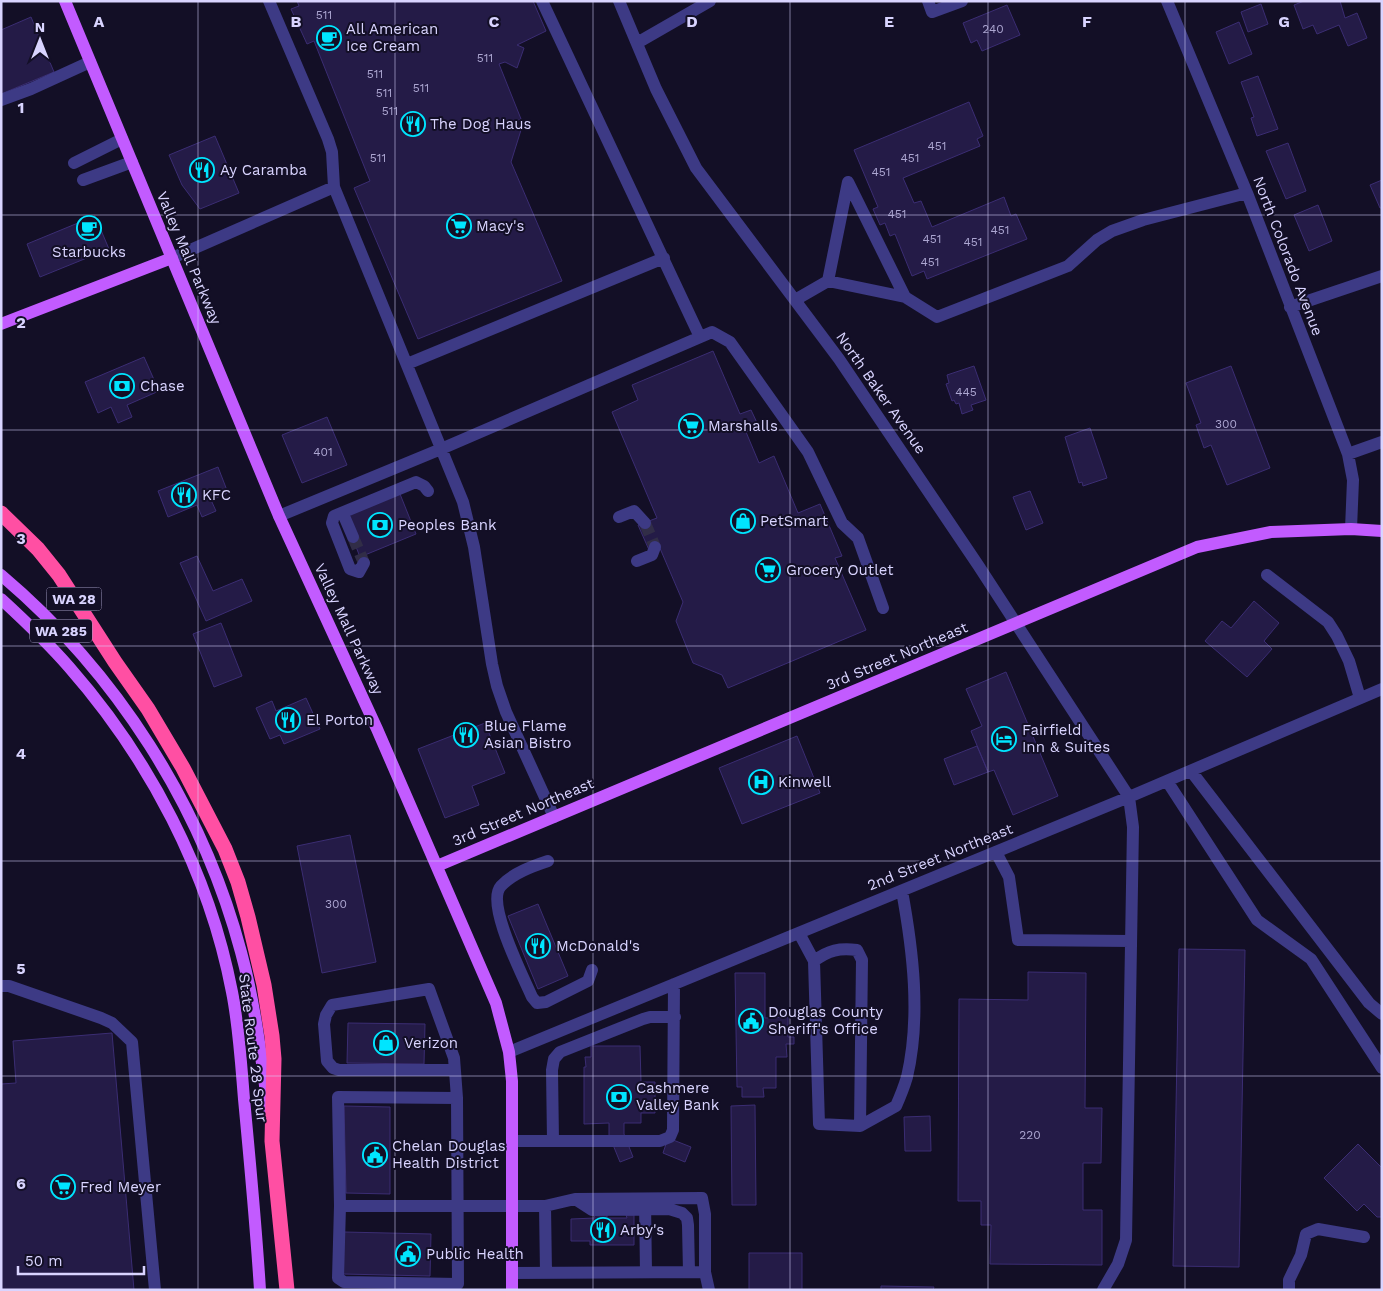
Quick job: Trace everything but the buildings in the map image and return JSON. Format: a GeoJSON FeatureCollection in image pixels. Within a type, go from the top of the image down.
{"type":"FeatureCollection","features":[{"type":"Feature","properties":{"kind":"highway","name":"WA 28"},"geometry":{"type":"LineString","coordinates":[[1,513],[26,536],[59,575],[183,768],[225,848],[246,908],[264,986],[274,1059],[272,1141]]}},
{"type":"Feature","properties":{"kind":"highway"},"geometry":{"type":"LineString","coordinates":[[272,1141],[287,1290]]}},
{"type":"Feature","properties":{"kind":"main road","name":"Valley Mall Parkway"},"geometry":{"type":"LineString","coordinates":[[65,1],[279,516],[348,665],[496,1003],[509,1052],[512,1095],[512,1290]]}},
{"type":"Feature","properties":{"kind":"main road"},"geometry":{"type":"LineString","coordinates":[[1,324],[172,258]]}},
{"type":"Feature","properties":{"kind":"main road","name":"3rd Street Northeast"},"geometry":{"type":"LineString","coordinates":[[437,866],[1197,547],[1271,532],[1351,529],[1382,530]]}},
{"type":"Feature","properties":{"kind":"main road","name":"State Route 28 Spur"},"geometry":{"type":"LineString","coordinates":[[1,575],[53,622],[74,645],[145,738],[169,776],[208,854],[242,952],[254,1012],[272,1141]]}},
{"type":"Feature","properties":{"kind":"main road","name":"State Route 28 Spur"},"geometry":{"type":"LineString","coordinates":[[1,599],[50,646],[91,694],[143,768],[194,866],[215,927],[230,985],[238,1031],[260,1290]]}},
{"type":"Feature","properties":{"kind":"street"},"geometry":{"type":"LineString","coordinates":[[269,1],[328,140],[332,152],[334,187],[463,502],[469,525],[497,686],[506,712],[554,817]]}},
{"type":"Feature","properties":{"kind":"street"},"geometry":{"type":"LineString","coordinates":[[542,1],[700,337]]}},
{"type":"Feature","properties":{"kind":"street","name":"North Baker Avenue"},"geometry":{"type":"LineString","coordinates":[[619,1],[656,89],[696,168],[839,359],[929,491],[1129,797]]}},
{"type":"Feature","properties":{"kind":"street"},"geometry":{"type":"LineString","coordinates":[[637,43],[710,1]]}},
{"type":"Feature","properties":{"kind":"street"},"geometry":{"type":"LineString","coordinates":[[928,1],[932,12],[962,1]]}},
{"type":"Feature","properties":{"kind":"street","name":"North Colorado Avenue"},"geometry":{"type":"LineString","coordinates":[[1171,3],[1348,454],[1353,480],[1351,529]]}},
{"type":"Feature","properties":{"kind":"street"},"geometry":{"type":"LineString","coordinates":[[1,100],[31,89],[90,62]]}},
{"type":"Feature","properties":{"kind":"street"},"geometry":{"type":"LineString","coordinates":[[74,163],[122,140]]}},
{"type":"Feature","properties":{"kind":"street"},"geometry":{"type":"LineString","coordinates":[[83,180],[132,162]]}},
{"type":"Feature","properties":{"kind":"street"},"geometry":{"type":"LineString","coordinates":[[828,281],[848,182],[905,297]]}},
{"type":"Feature","properties":{"kind":"street"},"geometry":{"type":"LineString","coordinates":[[172,258],[334,187]]}},
{"type":"Feature","properties":{"kind":"street"},"geometry":{"type":"LineString","coordinates":[[795,300],[828,281],[905,297],[937,317],[1068,266],[1097,240],[1112,231],[1143,220],[1247,193]]}},
{"type":"Feature","properties":{"kind":"street"},"geometry":{"type":"LineString","coordinates":[[407,364],[664,258]]}},
{"type":"Feature","properties":{"kind":"street"},"geometry":{"type":"LineString","coordinates":[[1290,308],[1382,276]]}},
{"type":"Feature","properties":{"kind":"street"},"geometry":{"type":"LineString","coordinates":[[279,516],[441,449],[712,332],[730,342],[808,452],[842,523],[858,538],[883,608]]}},
{"type":"Feature","properties":{"kind":"street"},"geometry":{"type":"LineString","coordinates":[[1348,454],[1382,442]]}},
{"type":"Feature","properties":{"kind":"street"},"geometry":{"type":"LineString","coordinates":[[361,570],[350,569],[332,522],[334,516],[416,482],[424,486],[428,492]]}},
{"type":"Feature","properties":{"kind":"street"},"geometry":{"type":"LineString","coordinates":[[619,517],[634,511],[645,522]]}},
{"type":"Feature","properties":{"kind":"street"},"geometry":{"type":"LineString","coordinates":[[342,514],[349,538]]}},
{"type":"Feature","properties":{"kind":"street"},"geometry":{"type":"LineString","coordinates":[[637,561],[652,555],[655,548]]}},
{"type":"Feature","properties":{"kind":"street"},"geometry":{"type":"LineString","coordinates":[[1267,575],[1328,622],[1349,662],[1360,698]]}},
{"type":"Feature","properties":{"kind":"street","name":"2nd Street Northeast"},"geometry":{"type":"LineString","coordinates":[[509,1052],[1129,797],[1382,689]]}},
{"type":"Feature","properties":{"kind":"street"},"geometry":{"type":"LineString","coordinates":[[1191,771],[1369,1002],[1382,1014]]}},
{"type":"Feature","properties":{"kind":"street"},"geometry":{"type":"LineString","coordinates":[[1167,781],[1257,920],[1311,959],[1382,1068]]}},
{"type":"Feature","properties":{"kind":"street"},"geometry":{"type":"LineString","coordinates":[[1103,1290],[1118,1264],[1126,1240],[1133,827],[1129,797]]}},
{"type":"Feature","properties":{"kind":"street"},"geometry":{"type":"LineString","coordinates":[[996,852],[1009,877],[1018,940],[1131,941]]}},
{"type":"Feature","properties":{"kind":"street"},"geometry":{"type":"LineString","coordinates":[[548,860],[511,877],[499,887],[496,902],[499,920],[532,997],[537,1002],[546,1002],[588,981],[592,970]]}},
{"type":"Feature","properties":{"kind":"street"},"geometry":{"type":"LineString","coordinates":[[799,932],[814,961],[818,1124],[860,1126],[896,1106],[906,1080],[911,1055],[914,1015],[911,956],[902,890]]}},
{"type":"Feature","properties":{"kind":"street"},"geometry":{"type":"LineString","coordinates":[[814,961],[827,952],[844,949],[858,950],[862,960],[860,1126]]}},
{"type":"Feature","properties":{"kind":"street"},"geometry":{"type":"LineString","coordinates":[[512,1141],[660,1141],[670,1138],[673,1130],[674,984]]}},
{"type":"Feature","properties":{"kind":"street"},"geometry":{"type":"LineString","coordinates":[[1,986],[9,986],[101,1018],[112,1023],[132,1042],[155,1290]]}},
{"type":"Feature","properties":{"kind":"street"},"geometry":{"type":"LineString","coordinates":[[454,1070],[340,1070],[333,1068],[327,1061],[324,1024],[326,1015],[332,1005],[429,989],[454,1058],[457,1098],[458,1284],[344,1282],[338,1278],[340,1206],[338,1098],[457,1098]]}},
{"type":"Feature","properties":{"kind":"street"},"geometry":{"type":"LineString","coordinates":[[553,1141],[552,1070],[554,1059],[560,1052],[643,1019],[650,1017],[675,1017]]}},
{"type":"Feature","properties":{"kind":"street"},"geometry":{"type":"LineString","coordinates":[[645,1204],[702,1198],[705,1214],[705,1272],[709,1290]]}},
{"type":"Feature","properties":{"kind":"street"},"geometry":{"type":"LineString","coordinates":[[340,1206],[545,1206],[575,1199],[645,1204],[682,1213],[687,1218],[689,1272]]}},
{"type":"Feature","properties":{"kind":"street"},"geometry":{"type":"LineString","coordinates":[[645,1204],[646,1272]]}},
{"type":"Feature","properties":{"kind":"street"},"geometry":{"type":"LineString","coordinates":[[545,1206],[546,1273]]}},
{"type":"Feature","properties":{"kind":"street"},"geometry":{"type":"LineString","coordinates":[[1289,1290],[1289,1280],[1301,1254],[1306,1234],[1318,1228],[1364,1237]]}},
{"type":"Feature","properties":{"kind":"street"},"geometry":{"type":"LineString","coordinates":[[512,1273],[705,1272]]}},
{"type":"Feature","properties":{"kind":"tunnel"},"geometry":{"type":"LineString","coordinates":[[645,523],[655,547]]}},
{"type":"Feature","properties":{"kind":"tunnel"},"geometry":{"type":"LineString","coordinates":[[353,537],[364,563]]}},
{"type":"Feature","properties":{"kind":"place","name":"All American Ice Cream"},"geometry":{"type":"Point","coordinates":[329,38]}},
{"type":"Feature","properties":{"kind":"place","name":"The Dog Haus"},"geometry":{"type":"Point","coordinates":[413,124]}},
{"type":"Feature","properties":{"kind":"place","name":"Ay Caramba"},"geometry":{"type":"Point","coordinates":[202,170]}},
{"type":"Feature","properties":{"kind":"place","name":"Macy's"},"geometry":{"type":"Point","coordinates":[459,226]}},
{"type":"Feature","properties":{"kind":"place","name":"Starbucks"},"geometry":{"type":"Point","coordinates":[89,228]}},
{"type":"Feature","properties":{"kind":"place","name":"Chase"},"geometry":{"type":"Point","coordinates":[122,386]}},
{"type":"Feature","properties":{"kind":"place","name":"Marshalls"},"geometry":{"type":"Point","coordinates":[691,426]}},
{"type":"Feature","properties":{"kind":"place","name":"KFC"},"geometry":{"type":"Point","coordinates":[184,495]}},
{"type":"Feature","properties":{"kind":"place","name":"PetSmart"},"geometry":{"type":"Point","coordinates":[743,521]}},
{"type":"Feature","properties":{"kind":"place","name":"Peoples Bank"},"geometry":{"type":"Point","coordinates":[380,525]}},
{"type":"Feature","properties":{"kind":"place","name":"Grocery Outlet"},"geometry":{"type":"Point","coordinates":[768,570]}},
{"type":"Feature","properties":{"kind":"place","name":"El Porton"},"geometry":{"type":"Point","coordinates":[288,720]}},
{"type":"Feature","properties":{"kind":"place","name":"Blue Flame Asian Bistro"},"geometry":{"type":"Point","coordinates":[466,735]}},
{"type":"Feature","properties":{"kind":"place","name":"Fairfield Inn & Suites"},"geometry":{"type":"Point","coordinates":[1004,739]}},
{"type":"Feature","properties":{"kind":"place","name":"Kinwell"},"geometry":{"type":"Point","coordinates":[761,782]}},
{"type":"Feature","properties":{"kind":"place","name":"McDonald's"},"geometry":{"type":"Point","coordinates":[538,946]}},
{"type":"Feature","properties":{"kind":"place","name":"Douglas County Sheriff's Office"},"geometry":{"type":"Point","coordinates":[751,1021]}},
{"type":"Feature","properties":{"kind":"place","name":"Verizon"},"geometry":{"type":"Point","coordinates":[386,1043]}},
{"type":"Feature","properties":{"kind":"place","name":"Cashmere Valley Bank"},"geometry":{"type":"Point","coordinates":[619,1097]}},
{"type":"Feature","properties":{"kind":"place","name":"Chelan Douglas Health District"},"geometry":{"type":"Point","coordinates":[375,1155]}},
{"type":"Feature","properties":{"kind":"place","name":"Fred Meyer"},"geometry":{"type":"Point","coordinates":[63,1187]}},
{"type":"Feature","properties":{"kind":"place","name":"Arby's"},"geometry":{"type":"Point","coordinates":[603,1230]}},
{"type":"Feature","properties":{"kind":"place","name":"Public Health"},"geometry":{"type":"Point","coordinates":[408,1254]}}]}
